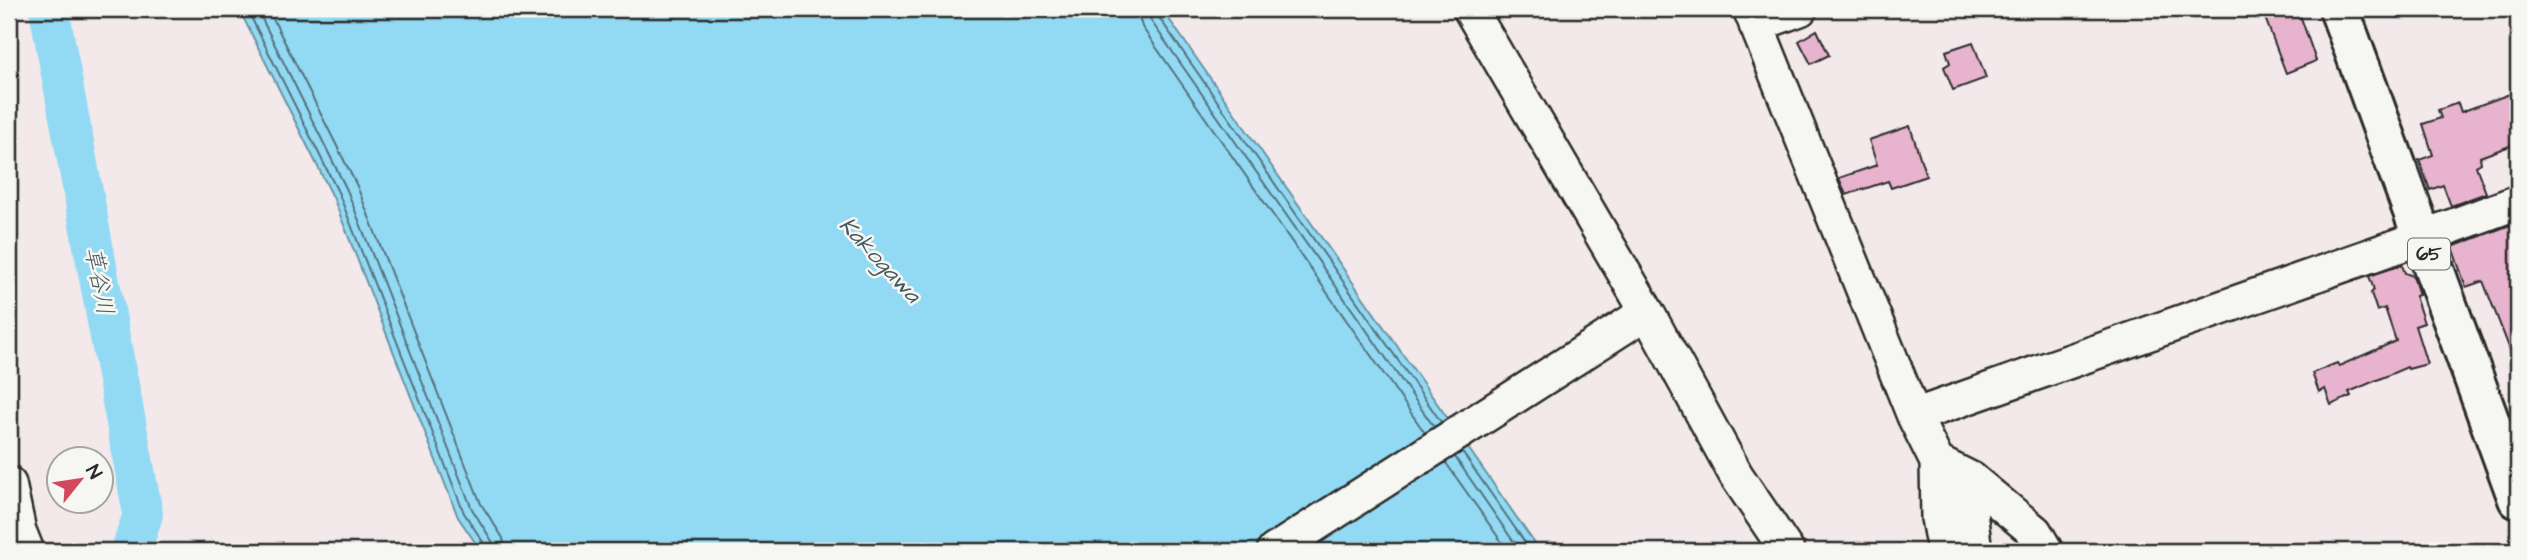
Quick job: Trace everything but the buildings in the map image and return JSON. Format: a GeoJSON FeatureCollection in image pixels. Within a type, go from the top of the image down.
{"type":"FeatureCollection","features":[{"type":"Feature","properties":{"kind":"main road","name":"65"},"geometry":{"type":"LineString","coordinates":[[2339,9],[2518,499]]}},
{"type":"Feature","properties":{"kind":"street"},"geometry":{"type":"LineString","coordinates":[[1470,9],[1647,312],[1735,475],[1787,551]]}},
{"type":"Feature","properties":{"kind":"street"},"geometry":{"type":"LineString","coordinates":[[1800,9],[1753,17],[1914,416],[1937,462],[1970,513],[1975,551]]}},
{"type":"Feature","properties":{"kind":"street"},"geometry":{"type":"LineString","coordinates":[[1914,416],[2518,202]]}},
{"type":"Feature","properties":{"kind":"street"},"geometry":{"type":"LineString","coordinates":[[1274,551],[1647,312]]}},
{"type":"Feature","properties":{"kind":"street"},"geometry":{"type":"LineString","coordinates":[[1937,462],[1938,517],[1944,551]]}},
{"type":"Feature","properties":{"kind":"street"},"geometry":{"type":"LineString","coordinates":[[1937,462],[1971,480],[2035,532],[2046,551]]}},
{"type":"Feature","properties":{"kind":"street"},"geometry":{"type":"LineString","coordinates":[[9,484],[19,531],[27,551]]}},
{"type":"Feature","properties":{"kind":"water","name":"Kakogawa"},"geometry":{"type":"Polygon","coordinates":[[[239,9],[1162,9],[1540,551],[481,551],[458,517],[333,197],[239,9]]]}},
{"type":"Feature","properties":{"kind":"waterway","name":"草谷川"},"geometry":{"type":"LineString","coordinates":[[49,9],[143,514],[131,551]]}}]}
